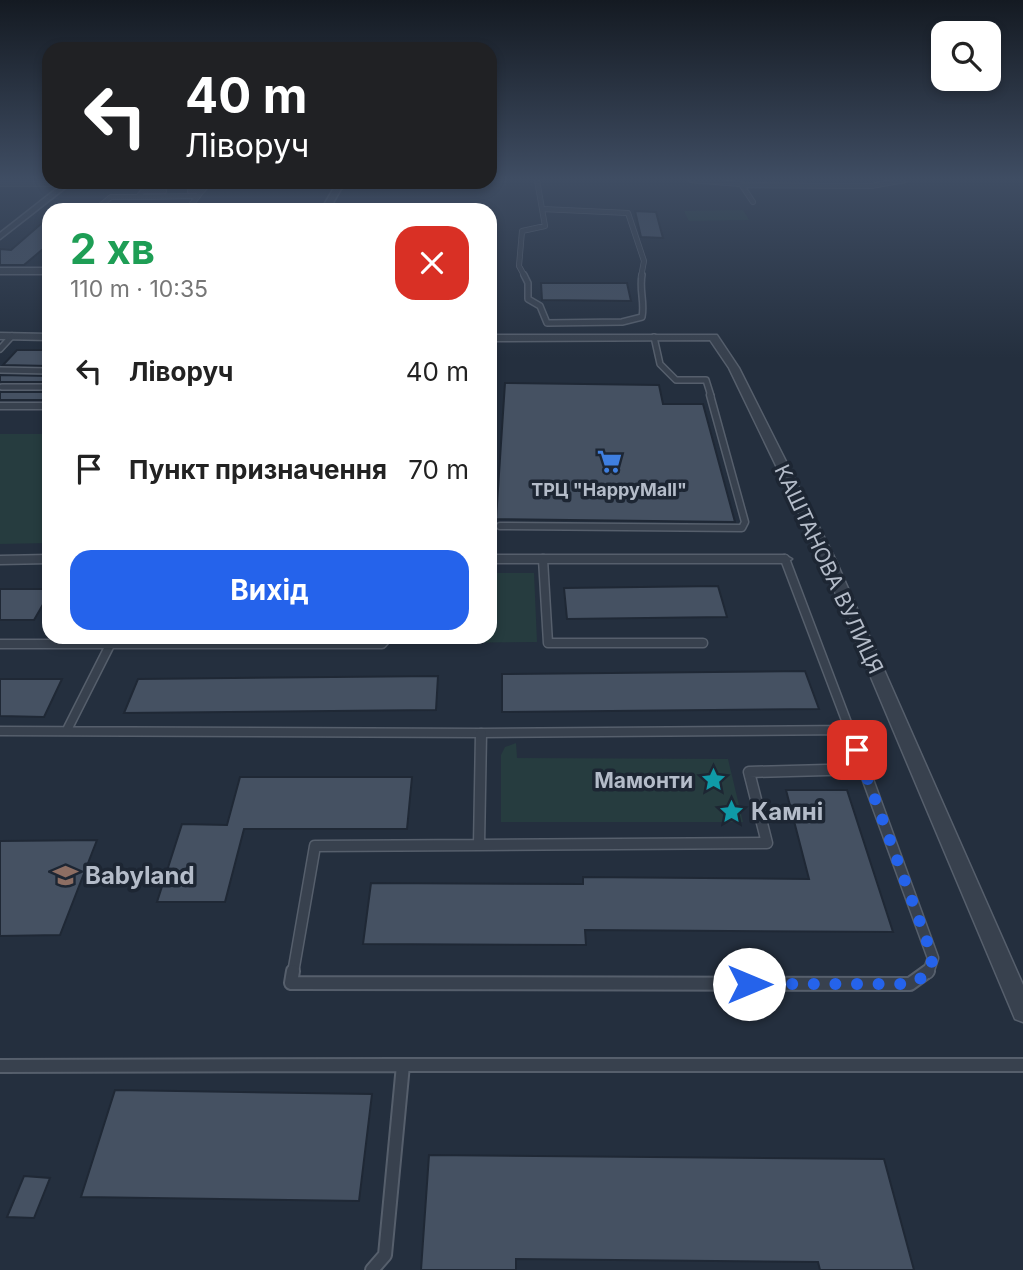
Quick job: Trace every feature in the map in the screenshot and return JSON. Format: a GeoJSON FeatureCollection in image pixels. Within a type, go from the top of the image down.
{"type":"FeatureCollection","features":[{"type":"Feature","properties":{"kind":"street"},"geometry":{"type":"LineString","coordinates":[[0,271],[42,271]]}},
{"type":"Feature","properties":{"kind":"street"},"geometry":{"type":"LineString","coordinates":[[0,336],[42,337]]}},
{"type":"Feature","properties":{"kind":"street","name":"КАШТАНОВА ВУЛИЦЯ"},"geometry":{"type":"LineString","coordinates":[[497,338],[713,337],[734,368],[830,561],[1023,1012]]}},
{"type":"Feature","properties":{"kind":"street"},"geometry":{"type":"LineString","coordinates":[[0,560],[42,559]]}},
{"type":"Feature","properties":{"kind":"street"},"geometry":{"type":"LineString","coordinates":[[497,559],[785,559]]}},
{"type":"Feature","properties":{"kind":"lane"},"geometry":{"type":"LineString","coordinates":[[521,239],[519,266],[528,283],[528,299],[540,306],[547,323],[622,322],[642,317],[645,304],[640,286],[644,261],[637,239]]}},
{"type":"Feature","properties":{"kind":"lane"},"geometry":{"type":"LineString","coordinates":[[0,349],[12,336]]}},
{"type":"Feature","properties":{"kind":"lane"},"geometry":{"type":"LineString","coordinates":[[499,526],[742,528],[745,522],[706,380],[676,380],[660,364],[654,337]]}},
{"type":"Feature","properties":{"kind":"lane"},"geometry":{"type":"LineString","coordinates":[[0,370],[42,371]]}},
{"type":"Feature","properties":{"kind":"lane"},"geometry":{"type":"LineString","coordinates":[[1,388],[16,370]]}},
{"type":"Feature","properties":{"kind":"lane"},"geometry":{"type":"LineString","coordinates":[[1,388],[42,387]]}},
{"type":"Feature","properties":{"kind":"lane"},"geometry":{"type":"LineString","coordinates":[[0,406],[42,406]]}},
{"type":"Feature","properties":{"kind":"lane"},"geometry":{"type":"LineString","coordinates":[[543,559],[548,643],[704,643]]}},
{"type":"Feature","properties":{"kind":"lane"},"geometry":{"type":"LineString","coordinates":[[785,559],[864,769],[933,958],[927,975],[910,984],[291,983],[315,846],[767,843],[749,772],[864,769]]}},
{"type":"Feature","properties":{"kind":"lane"},"geometry":{"type":"LineString","coordinates":[[0,645],[42,644]]}},
{"type":"Feature","properties":{"kind":"lane"},"geometry":{"type":"LineString","coordinates":[[67,730],[110,644]]}},
{"type":"Feature","properties":{"kind":"lane"},"geometry":{"type":"LineString","coordinates":[[0,731],[481,733],[849,730]]}},
{"type":"Feature","properties":{"kind":"lane"},"geometry":{"type":"LineString","coordinates":[[479,845],[481,733]]}},
{"type":"Feature","properties":{"kind":"lane"},"geometry":{"type":"LineString","coordinates":[[372,1270],[385,1255],[403,1065]]}},
{"type":"Feature","properties":{"kind":"lane"},"geometry":{"type":"LineString","coordinates":[[0,1066],[1023,1065]]}},
{"type":"Feature","properties":{"kind":"green space"},"geometry":{"type":"Polygon","coordinates":[[[0,434],[42,434],[42,543],[0,544],[0,434]]]}},
{"type":"Feature","properties":{"kind":"green space"},"geometry":{"type":"Polygon","coordinates":[[[497,573],[534,573],[537,642],[497,642],[497,573]]]}},
{"type":"Feature","properties":{"kind":"green space"},"geometry":{"type":"Polygon","coordinates":[[[516,743],[517,758],[728,759],[743,822],[501,822],[501,755],[505,747],[516,743]]]}},
{"type":"Feature","properties":{"kind":"building"},"geometry":{"type":"Polygon","coordinates":[[[23,239],[42,239],[42,250],[24,265],[0,265],[0,249],[11,250],[23,239]]]}},
{"type":"Feature","properties":{"kind":"building"},"geometry":{"type":"Polygon","coordinates":[[[541,283],[627,283],[631,301],[542,300],[541,283]]]}},
{"type":"Feature","properties":{"kind":"building"},"geometry":{"type":"Polygon","coordinates":[[[17,350],[42,350],[42,366],[3,365],[17,350]]]}},
{"type":"Feature","properties":{"kind":"building"},"geometry":{"type":"Polygon","coordinates":[[[0,375],[42,376],[42,382],[0,382],[0,375]]]}},
{"type":"Feature","properties":{"kind":"building","name":"ТРЦ \"HappyMall\""},"geometry":{"type":"Polygon","coordinates":[[[505,383],[659,385],[663,404],[703,404],[735,522],[497,519],[505,383]]]}},
{"type":"Feature","properties":{"kind":"building"},"geometry":{"type":"Polygon","coordinates":[[[0,392],[42,392],[42,400],[0,400],[0,392]]]}},
{"type":"Feature","properties":{"kind":"building"},"geometry":{"type":"Polygon","coordinates":[[[718,586],[727,617],[567,619],[564,588],[718,586]]]}},
{"type":"Feature","properties":{"kind":"building"},"geometry":{"type":"Polygon","coordinates":[[[0,589],[42,589],[42,606],[34,620],[0,620],[0,589]]]}},
{"type":"Feature","properties":{"kind":"building"},"geometry":{"type":"Polygon","coordinates":[[[805,671],[819,709],[502,712],[502,674],[805,671]]]}},
{"type":"Feature","properties":{"kind":"building"},"geometry":{"type":"Polygon","coordinates":[[[438,676],[436,710],[124,713],[138,679],[438,676]]]}},
{"type":"Feature","properties":{"kind":"building"},"geometry":{"type":"Polygon","coordinates":[[[0,679],[62,679],[44,717],[0,716],[0,679]]]}},
{"type":"Feature","properties":{"kind":"building"},"geometry":{"type":"Polygon","coordinates":[[[240,777],[412,777],[407,829],[244,829],[225,902],[157,902],[182,824],[227,825],[240,777]]]}},
{"type":"Feature","properties":{"kind":"building"},"geometry":{"type":"Polygon","coordinates":[[[786,790],[847,790],[893,932],[585,930],[586,945],[363,944],[371,883],[583,884],[583,877],[809,879],[786,790]]]}},
{"type":"Feature","properties":{"kind":"building"},"geometry":{"type":"Polygon","coordinates":[[[97,840],[60,935],[0,936],[0,841],[97,840]]]}},
{"type":"Feature","properties":{"kind":"building"},"geometry":{"type":"Polygon","coordinates":[[[115,1090],[372,1094],[359,1201],[81,1197],[115,1090]]]}},
{"type":"Feature","properties":{"kind":"building"},"geometry":{"type":"Polygon","coordinates":[[[429,1155],[884,1159],[914,1270],[820,1270],[818,1262],[516,1259],[516,1270],[421,1270],[429,1155]]]}},
{"type":"Feature","properties":{"kind":"building"},"geometry":{"type":"Polygon","coordinates":[[[24,1176],[50,1178],[34,1218],[7,1217],[24,1176]]]}},
{"type":"Feature","properties":{"kind":"place","name":"ТРЦ \"HappyMall\""},"geometry":{"type":"Point","coordinates":[609,462]}},
{"type":"Feature","properties":{"kind":"place","name":"Мамонти"},"geometry":{"type":"Point","coordinates":[713,780]}},
{"type":"Feature","properties":{"kind":"place","name":"Камні"},"geometry":{"type":"Point","coordinates":[731,811]}},
{"type":"Feature","properties":{"kind":"place","name":"Babyland"},"geometry":{"type":"Point","coordinates":[65,875]}},
{"type":"Feature","properties":{"kind":"route"},"geometry":{"type":"LineString","coordinates":[[749,984],[910,984],[927,975],[933,958],[857,750]]}}]}
